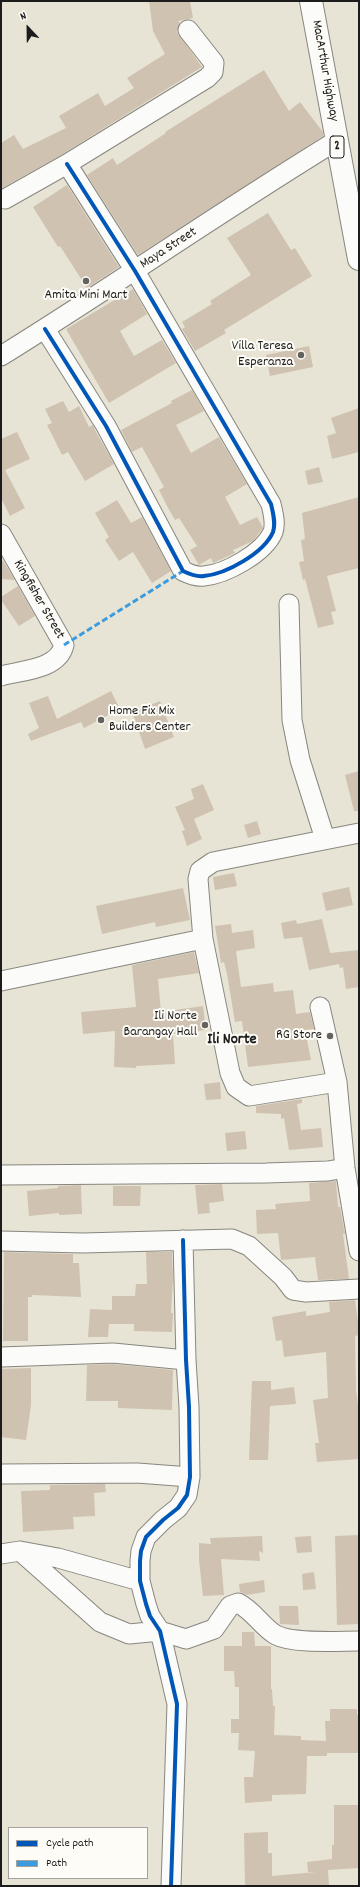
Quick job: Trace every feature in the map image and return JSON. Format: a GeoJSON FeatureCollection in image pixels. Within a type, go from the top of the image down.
{"type":"FeatureCollection","features":[{"type":"Feature","properties":{"kind":"highway","name":"MacArthur Highway"},"geometry":{"type":"LineString","coordinates":[[311,1],[336,142],[359,259]]}},
{"type":"Feature","properties":{"kind":"street"},"geometry":{"type":"LineString","coordinates":[[5,199],[67,164],[210,76],[214,68],[214,63],[188,30]]}},
{"type":"Feature","properties":{"kind":"street","name":"Maya Street"},"geometry":{"type":"LineString","coordinates":[[1,356],[135,271],[273,180],[336,142]]}},
{"type":"Feature","properties":{"kind":"street"},"geometry":{"type":"LineString","coordinates":[[45,329],[106,426],[183,571],[202,576],[212,575],[228,570],[254,554],[273,532],[274,516],[271,504],[135,271],[67,164]]}},
{"type":"Feature","properties":{"kind":"street","name":"Kingfisher Street"},"geometry":{"type":"LineString","coordinates":[[1,534],[64,645],[62,652],[54,661],[41,666],[1,676]]}},
{"type":"Feature","properties":{"kind":"street"},"geometry":{"type":"LineString","coordinates":[[289,604],[292,720],[300,760],[325,839]]}},
{"type":"Feature","properties":{"kind":"street"},"geometry":{"type":"LineString","coordinates":[[337,1082],[249,1096],[236,1087],[230,1073],[203,939],[198,878],[200,871],[213,862],[359,833]]}},
{"type":"Feature","properties":{"kind":"street"},"geometry":{"type":"LineString","coordinates":[[1,981],[203,939]]}},
{"type":"Feature","properties":{"kind":"street"},"geometry":{"type":"LineString","coordinates":[[320,1007],[337,1082],[345,1168],[359,1251]]}},
{"type":"Feature","properties":{"kind":"street"},"geometry":{"type":"LineString","coordinates":[[1,1175],[259,1173],[328,1171],[345,1168]]}},
{"type":"Feature","properties":{"kind":"street"},"geometry":{"type":"LineString","coordinates":[[1,1241],[83,1243],[232,1239],[249,1246],[283,1277],[293,1290],[306,1292],[359,1289]]}},
{"type":"Feature","properties":{"kind":"street"},"geometry":{"type":"LineString","coordinates":[[171,1886],[177,1704],[160,1631],[150,1616],[140,1580],[141,1551],[146,1537],[178,1508],[187,1495],[190,1476],[183,1240]]}},
{"type":"Feature","properties":{"kind":"street"},"geometry":{"type":"LineString","coordinates":[[1,1357],[112,1353],[186,1360]]}},
{"type":"Feature","properties":{"kind":"street"},"geometry":{"type":"LineString","coordinates":[[1,1474],[137,1473],[190,1476]]}},
{"type":"Feature","properties":{"kind":"street"},"geometry":{"type":"LineString","coordinates":[[1,1554],[20,1551],[58,1558],[140,1580]]}},
{"type":"Feature","properties":{"kind":"street"},"geometry":{"type":"LineString","coordinates":[[20,1551],[100,1622],[129,1634],[160,1631],[186,1639],[214,1629],[230,1606],[238,1603],[247,1608],[276,1634],[291,1639],[359,1641]]}},
{"type":"Feature","properties":{"kind":"building"},"geometry":{"type":"Polygon","coordinates":[[[149,1],[190,1],[193,18],[178,21],[180,23],[177,32],[202,67],[61,155],[1,189],[1,143],[14,135],[23,149],[66,128],[59,116],[98,93],[105,106],[134,88],[127,78],[165,54],[153,31],[149,1]]]}},
{"type":"Feature","properties":{"kind":"building"},"geometry":{"type":"Polygon","coordinates":[[[264,70],[289,111],[300,102],[323,132],[323,136],[138,255],[87,175],[113,158],[117,165],[166,133],[165,132],[264,70]]]}},
{"type":"Feature","properties":{"kind":"building"},"geometry":{"type":"Polygon","coordinates":[[[67,185],[119,267],[87,288],[60,246],[58,247],[33,207],[67,185]]]}},
{"type":"Feature","properties":{"kind":"building"},"geometry":{"type":"Polygon","coordinates":[[[268,213],[291,250],[295,248],[312,276],[224,330],[226,333],[195,351],[182,329],[185,327],[182,322],[212,304],[210,301],[251,275],[227,238],[268,213]]]}},
{"type":"Feature","properties":{"kind":"building"},"geometry":{"type":"Polygon","coordinates":[[[133,289],[147,314],[120,331],[134,356],[162,340],[176,363],[109,403],[66,329],[133,289]]]}},
{"type":"Feature","properties":{"kind":"building"},"geometry":{"type":"Polygon","coordinates":[[[309,346],[313,367],[270,376],[266,355],[309,346]]]}},
{"type":"Feature","properties":{"kind":"building"},"geometry":{"type":"Polygon","coordinates":[[[192,390],[204,411],[176,425],[191,453],[219,437],[247,484],[225,497],[240,525],[257,517],[263,528],[253,541],[233,550],[235,553],[213,563],[211,558],[199,565],[190,550],[197,546],[179,518],[175,520],[167,506],[159,490],[164,487],[142,447],[132,452],[121,430],[172,403],[171,401],[192,390]]]}},
{"type":"Feature","properties":{"kind":"building"},"geometry":{"type":"Polygon","coordinates":[[[63,401],[69,412],[79,406],[89,427],[93,425],[114,464],[85,481],[68,452],[62,455],[47,425],[52,423],[45,409],[63,401]]]}},
{"type":"Feature","properties":{"kind":"building"},"geometry":{"type":"Polygon","coordinates":[[[359,408],[359,452],[332,459],[327,436],[336,433],[331,418],[359,408]]]}},
{"type":"Feature","properties":{"kind":"building"},"geometry":{"type":"Polygon","coordinates":[[[17,432],[30,459],[5,470],[25,508],[10,516],[1,498],[1,439],[17,432]]]}},
{"type":"Feature","properties":{"kind":"building"},"geometry":{"type":"Polygon","coordinates":[[[319,467],[323,482],[308,485],[305,471],[319,467]]]}},
{"type":"Feature","properties":{"kind":"building"},"geometry":{"type":"Polygon","coordinates":[[[359,497],[359,568],[327,576],[336,611],[331,612],[334,624],[318,628],[299,562],[304,561],[301,540],[305,539],[302,513],[359,497]]]}},
{"type":"Feature","properties":{"kind":"building"},"geometry":{"type":"Polygon","coordinates":[[[117,500],[131,523],[142,517],[171,571],[152,583],[133,552],[119,561],[105,540],[109,537],[95,513],[117,500]]]}},
{"type":"Feature","properties":{"kind":"building"},"geometry":{"type":"Polygon","coordinates":[[[1,559],[3,561],[15,580],[1,579],[1,559]]]}},
{"type":"Feature","properties":{"kind":"building"},"geometry":{"type":"Polygon","coordinates":[[[18,586],[35,616],[19,626],[1,600],[1,597],[18,586]]]}},
{"type":"Feature","properties":{"kind":"building"},"geometry":{"type":"Polygon","coordinates":[[[111,691],[120,709],[84,728],[81,722],[31,741],[28,734],[39,728],[29,703],[48,696],[57,719],[111,691]]]}},
{"type":"Feature","properties":{"kind":"building"},"geometry":{"type":"Polygon","coordinates":[[[160,701],[174,737],[145,749],[132,712],[160,701]]]}},
{"type":"Feature","properties":{"kind":"building"},"geometry":{"type":"Polygon","coordinates":[[[359,771],[359,811],[354,811],[345,775],[359,771]]]}},
{"type":"Feature","properties":{"kind":"building"},"geometry":{"type":"Polygon","coordinates":[[[203,784],[214,810],[194,819],[202,839],[187,846],[182,831],[185,830],[175,807],[194,799],[191,789],[203,784]]]}},
{"type":"Feature","properties":{"kind":"building"},"geometry":{"type":"Polygon","coordinates":[[[257,821],[261,834],[248,838],[244,825],[257,821]]]}},
{"type":"Feature","properties":{"kind":"building"},"geometry":{"type":"Polygon","coordinates":[[[234,873],[237,886],[215,890],[213,877],[234,873]]]}},
{"type":"Feature","properties":{"kind":"building"},"geometry":{"type":"Polygon","coordinates":[[[349,887],[353,905],[326,911],[322,893],[349,887]]]}},
{"type":"Feature","properties":{"kind":"building"},"geometry":{"type":"Polygon","coordinates":[[[183,888],[190,920],[156,927],[155,922],[102,934],[96,906],[183,888]]]}},
{"type":"Feature","properties":{"kind":"building"},"geometry":{"type":"Polygon","coordinates":[[[322,919],[330,953],[359,950],[359,987],[346,989],[343,967],[340,968],[339,964],[309,970],[302,937],[284,939],[281,923],[296,920],[297,924],[322,919]]]}},
{"type":"Feature","properties":{"kind":"building"},"geometry":{"type":"Polygon","coordinates":[[[231,924],[232,933],[253,930],[255,948],[236,951],[241,987],[273,983],[274,992],[293,990],[296,1014],[310,1012],[314,1029],[305,1030],[311,1060],[248,1067],[242,1021],[235,1022],[227,974],[224,962],[221,963],[215,926],[231,924]]]}},
{"type":"Feature","properties":{"kind":"building"},"geometry":{"type":"Polygon","coordinates":[[[194,952],[199,973],[158,979],[161,1012],[203,1006],[206,1030],[173,1034],[175,1064],[136,1066],[136,1068],[114,1067],[115,1031],[83,1034],[81,1012],[136,1007],[132,965],[194,952]]]}},
{"type":"Feature","properties":{"kind":"building"},"geometry":{"type":"Polygon","coordinates":[[[220,1082],[221,1099],[206,1100],[204,1084],[220,1082]]]}},
{"type":"Feature","properties":{"kind":"building"},"geometry":{"type":"Polygon","coordinates":[[[302,1099],[302,1103],[297,1104],[301,1130],[321,1128],[323,1147],[289,1150],[284,1118],[281,1119],[281,1114],[256,1113],[256,1106],[302,1099]]]}},
{"type":"Feature","properties":{"kind":"building"},"geometry":{"type":"Polygon","coordinates":[[[245,1131],[247,1149],[227,1151],[225,1133],[245,1131]]]}},
{"type":"Feature","properties":{"kind":"building"},"geometry":{"type":"Polygon","coordinates":[[[336,1181],[338,1207],[340,1207],[345,1234],[343,1234],[349,1279],[318,1280],[315,1257],[281,1260],[278,1233],[257,1234],[256,1210],[276,1209],[275,1204],[310,1201],[309,1183],[336,1181]]]}},
{"type":"Feature","properties":{"kind":"building"},"geometry":{"type":"Polygon","coordinates":[[[222,1184],[224,1201],[209,1203],[210,1213],[198,1214],[195,1185],[222,1184]]]}},
{"type":"Feature","properties":{"kind":"building"},"geometry":{"type":"Polygon","coordinates":[[[81,1185],[82,1214],[59,1215],[59,1213],[29,1216],[27,1191],[58,1188],[58,1186],[81,1185]]]}},
{"type":"Feature","properties":{"kind":"building"},"geometry":{"type":"Polygon","coordinates":[[[113,1186],[141,1186],[140,1206],[113,1206],[113,1186]]]}},
{"type":"Feature","properties":{"kind":"building"},"geometry":{"type":"Polygon","coordinates":[[[4,1252],[73,1254],[73,1263],[79,1263],[81,1297],[32,1295],[32,1297],[28,1297],[28,1341],[3,1341],[4,1252]]]}},
{"type":"Feature","properties":{"kind":"building"},"geometry":{"type":"Polygon","coordinates":[[[146,1252],[172,1252],[172,1332],[134,1331],[134,1324],[109,1324],[108,1337],[88,1337],[90,1309],[112,1310],[112,1296],[135,1296],[136,1284],[147,1284],[146,1252]]]}},
{"type":"Feature","properties":{"kind":"building"},"geometry":{"type":"Polygon","coordinates":[[[355,1300],[359,1329],[359,1335],[355,1336],[356,1390],[359,1413],[359,1459],[317,1462],[315,1443],[319,1443],[313,1400],[328,1398],[326,1352],[284,1357],[282,1340],[276,1341],[272,1317],[306,1311],[306,1316],[330,1312],[329,1302],[355,1300]]]}},
{"type":"Feature","properties":{"kind":"building"},"geometry":{"type":"Polygon","coordinates":[[[113,1364],[173,1370],[172,1410],[118,1408],[118,1401],[86,1401],[87,1365],[113,1364]]]}},
{"type":"Feature","properties":{"kind":"building"},"geometry":{"type":"Polygon","coordinates":[[[31,1368],[31,1405],[26,1440],[1,1437],[1,1369],[31,1368]]]}},
{"type":"Feature","properties":{"kind":"building"},"geometry":{"type":"Polygon","coordinates":[[[252,1381],[271,1381],[271,1390],[294,1387],[296,1404],[270,1406],[268,1460],[249,1460],[252,1381]]]}},
{"type":"Feature","properties":{"kind":"building"},"geometry":{"type":"Polygon","coordinates":[[[105,1484],[106,1492],[94,1493],[95,1516],[73,1517],[74,1529],[23,1532],[21,1491],[50,1490],[50,1485],[105,1484]]]}},
{"type":"Feature","properties":{"kind":"building"},"geometry":{"type":"Polygon","coordinates":[[[359,1535],[359,1624],[337,1625],[335,1536],[359,1535]]]}},
{"type":"Feature","properties":{"kind":"building"},"geometry":{"type":"Polygon","coordinates":[[[262,1536],[263,1553],[259,1551],[260,1561],[221,1559],[224,1595],[203,1596],[199,1560],[199,1543],[211,1544],[210,1538],[262,1536]]]}},
{"type":"Feature","properties":{"kind":"building"},"geometry":{"type":"Polygon","coordinates":[[[311,1536],[312,1552],[297,1553],[295,1537],[311,1536]]]}},
{"type":"Feature","properties":{"kind":"building"},"geometry":{"type":"Polygon","coordinates":[[[314,1572],[316,1589],[303,1590],[302,1574],[314,1572]]]}},
{"type":"Feature","properties":{"kind":"building"},"geometry":{"type":"Polygon","coordinates":[[[264,1580],[265,1592],[247,1595],[240,1592],[239,1584],[264,1580]]]}},
{"type":"Feature","properties":{"kind":"building"},"geometry":{"type":"Polygon","coordinates":[[[279,1606],[298,1606],[299,1625],[280,1624],[279,1606]]]}},
{"type":"Feature","properties":{"kind":"building"},"geometry":{"type":"Polygon","coordinates":[[[242,1632],[254,1632],[255,1646],[271,1646],[271,1689],[273,1706],[275,1706],[274,1735],[301,1736],[301,1740],[326,1741],[325,1721],[330,1721],[330,1709],[357,1709],[357,1715],[359,1715],[359,1753],[327,1753],[327,1756],[307,1756],[306,1794],[272,1795],[272,1801],[245,1803],[244,1777],[253,1777],[255,1751],[238,1750],[239,1733],[231,1733],[231,1719],[239,1719],[239,1687],[235,1687],[234,1671],[224,1671],[224,1646],[242,1646],[242,1632]]]}},
{"type":"Feature","properties":{"kind":"building"},"geometry":{"type":"Polygon","coordinates":[[[334,1805],[359,1805],[359,1868],[328,1870],[329,1886],[245,1886],[244,1833],[268,1832],[268,1853],[272,1853],[272,1876],[316,1872],[308,1872],[307,1862],[332,1859],[332,1845],[334,1845],[334,1805]]]}},
{"type":"Feature","properties":{"kind":"marked path"},"geometry":{"type":"LineString","coordinates":[[64,645],[183,571]]}},
{"type":"Feature","properties":{"kind":"cycle path"},"geometry":{"type":"LineString","coordinates":[[45,329],[106,426],[183,571],[198,576],[223,571],[253,555],[262,547],[274,529],[274,518],[271,504],[135,271],[67,164]]}},
{"type":"Feature","properties":{"kind":"cycle path"},"geometry":{"type":"LineString","coordinates":[[171,1886],[177,1704],[160,1631],[150,1616],[140,1581],[140,1561],[141,1551],[146,1537],[178,1508],[187,1495],[190,1477],[183,1240]]}},
{"type":"Feature","properties":{"kind":"place","name":"Amita Mini Mart"},"geometry":{"type":"Point","coordinates":[86,281]}},
{"type":"Feature","properties":{"kind":"place","name":"Villa Teresa Esperanza"},"geometry":{"type":"Point","coordinates":[301,355]}},
{"type":"Feature","properties":{"kind":"place","name":"Home Fix Mix Builders Center"},"geometry":{"type":"Point","coordinates":[101,720]}},
{"type":"Feature","properties":{"kind":"place","name":"Ili Norte Barangay Hall"},"geometry":{"type":"Point","coordinates":[205,1025]}},
{"type":"Feature","properties":{"kind":"place","name":"RG Store"},"geometry":{"type":"Point","coordinates":[330,1036]}},
{"type":"Feature","properties":{"kind":"district","name":"Ili Norte"},"geometry":{"type":"Point","coordinates":[232,1041]}}]}
